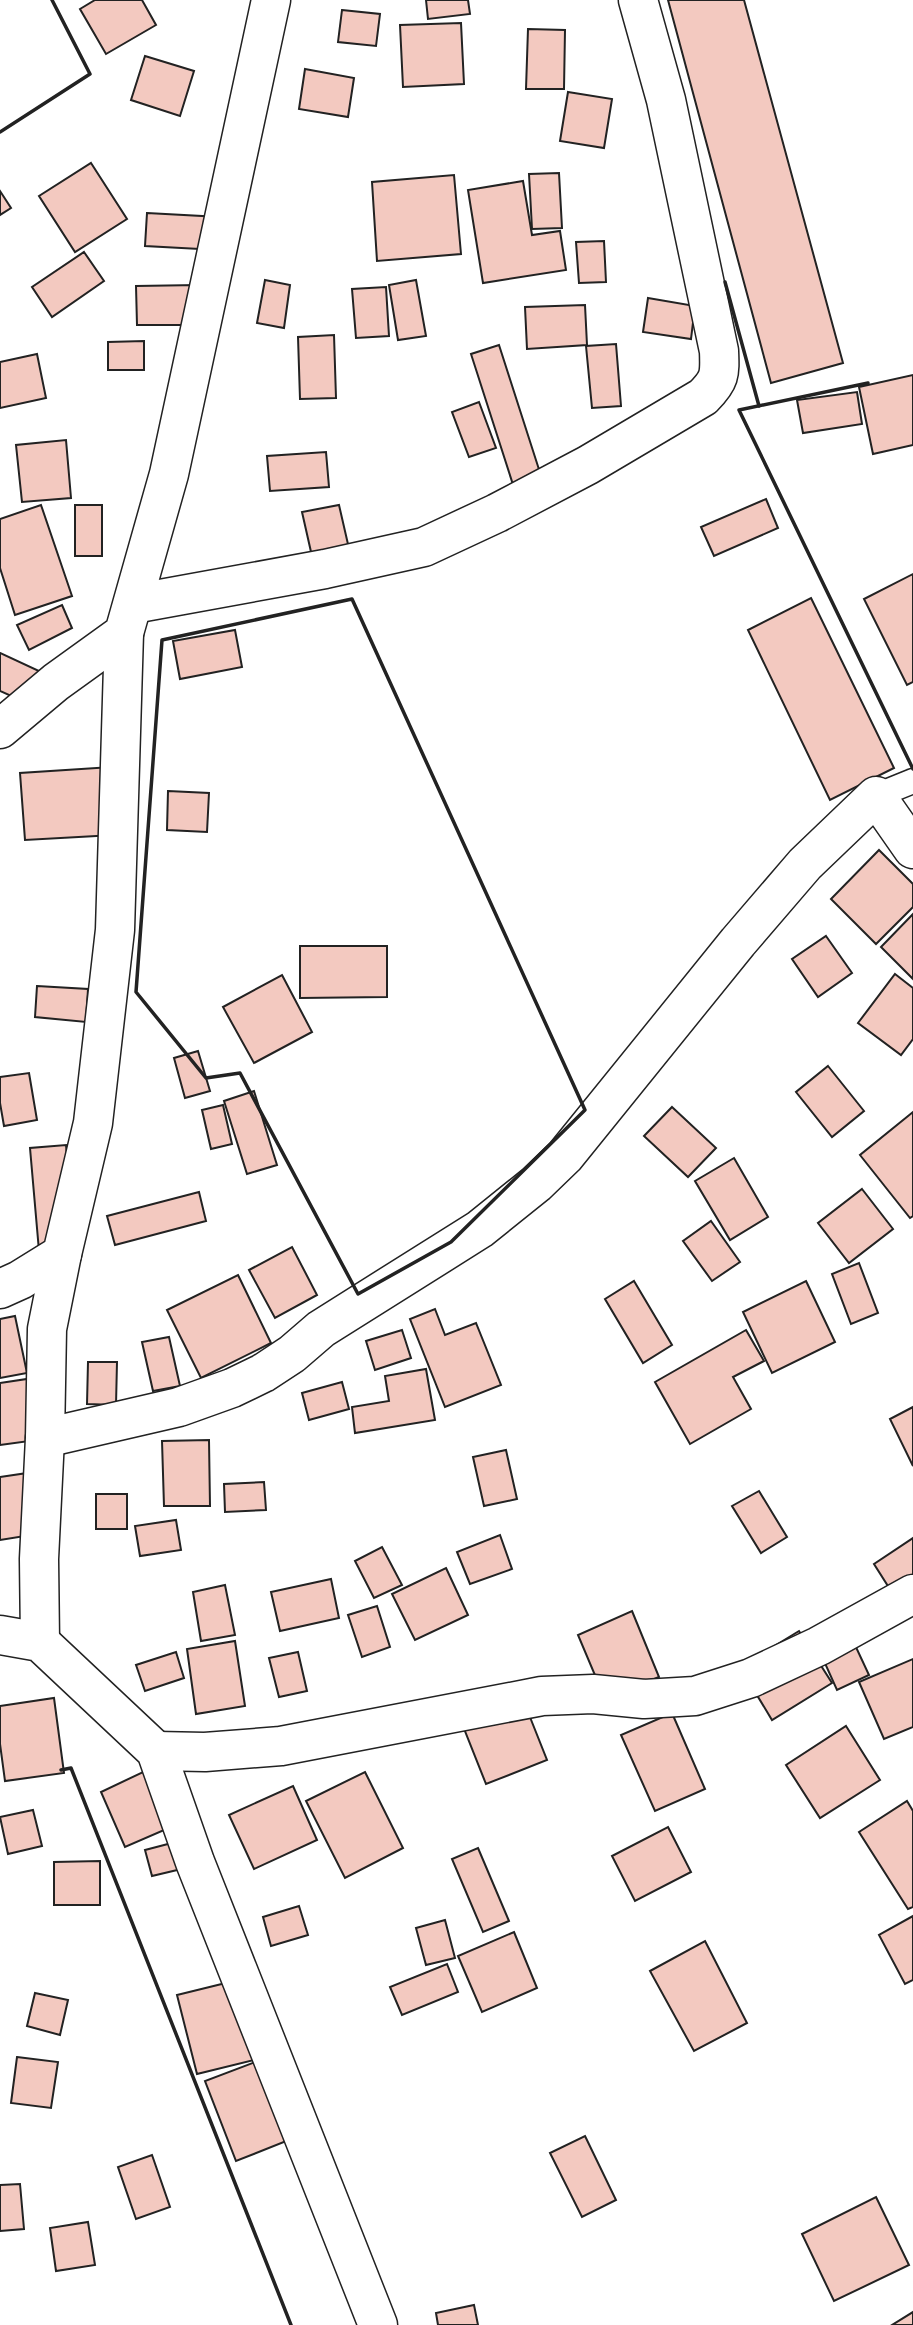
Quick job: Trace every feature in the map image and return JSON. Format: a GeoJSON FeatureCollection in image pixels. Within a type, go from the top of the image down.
{"type":"FeatureCollection","features":[{"type":"Feature","properties":{"kind":"street"},"geometry":{"type":"LineString","coordinates":[[40,1642],[39,1559],[47,1329],[93,1123],[115,930],[128,619],[169,474],[271,0]]}},
{"type":"Feature","properties":{"kind":"street"},"geometry":{"type":"LineString","coordinates":[[0,729],[128,619],[288,576],[424,547],[497,513],[588,465],[703,397],[717,383],[720,372],[719,351],[707,288],[666,100],[638,0]]}},
{"type":"Feature","properties":{"kind":"street"},"geometry":{"type":"LineString","coordinates":[[45,1438],[179,1407],[232,1388],[275,1366],[321,1329],[480,1229],[536,1184],[565,1156],[738,942],[805,864],[876,796],[913,849]]}},
{"type":"Feature","properties":{"kind":"street"},"geometry":{"type":"LineString","coordinates":[[0,1289],[62,1254]]}},
{"type":"Feature","properties":{"kind":"street"},"geometry":{"type":"LineString","coordinates":[[156,1751],[205,1752],[281,1746],[542,1696],[593,1694],[644,1699],[695,1696],[751,1678],[819,1647],[913,1594]]}},
{"type":"Feature","properties":{"kind":"street"},"geometry":{"type":"LineString","coordinates":[[0,1635],[40,1642],[156,1751],[195,1862],[378,2325]]}},
{"type":"Feature","properties":{"kind":"lane"},"geometry":{"type":"LineString","coordinates":[[876,796],[913,781]]}},
{"type":"Feature","properties":{"kind":"building"},"geometry":{"type":"Polygon","coordinates":[[[95,0],[142,0],[156,25],[106,54],[80,9],[95,0]]]}},
{"type":"Feature","properties":{"kind":"building"},"geometry":{"type":"Polygon","coordinates":[[[426,0],[468,0],[470,14],[428,19],[426,0]]]}},
{"type":"Feature","properties":{"kind":"building"},"geometry":{"type":"Polygon","coordinates":[[[668,0],[744,0],[843,363],[771,383],[668,0]]]}},
{"type":"Feature","properties":{"kind":"building"},"geometry":{"type":"Polygon","coordinates":[[[342,10],[380,14],[376,46],[338,42],[342,10]]]}},
{"type":"Feature","properties":{"kind":"building"},"geometry":{"type":"Polygon","coordinates":[[[461,23],[464,84],[403,87],[400,25],[461,23]]]}},
{"type":"Feature","properties":{"kind":"building"},"geometry":{"type":"Polygon","coordinates":[[[528,29],[565,30],[564,89],[526,89],[528,29]]]}},
{"type":"Feature","properties":{"kind":"building"},"geometry":{"type":"Polygon","coordinates":[[[145,56],[194,71],[180,116],[131,100],[145,56]]]}},
{"type":"Feature","properties":{"kind":"building"},"geometry":{"type":"Polygon","coordinates":[[[305,69],[354,78],[348,117],[299,109],[305,69]]]}},
{"type":"Feature","properties":{"kind":"building"},"geometry":{"type":"Polygon","coordinates":[[[568,92],[612,99],[604,148],[560,141],[568,92]]]}},
{"type":"Feature","properties":{"kind":"building"},"geometry":{"type":"Polygon","coordinates":[[[91,163],[127,219],[75,252],[39,196],[91,163]]]}},
{"type":"Feature","properties":{"kind":"building"},"geometry":{"type":"Polygon","coordinates":[[[559,173],[562,228],[532,229],[529,174],[559,173]]]}},
{"type":"Feature","properties":{"kind":"building"},"geometry":{"type":"Polygon","coordinates":[[[454,175],[461,254],[377,261],[372,182],[454,175]]]}},
{"type":"Feature","properties":{"kind":"building"},"geometry":{"type":"Polygon","coordinates":[[[523,181],[532,235],[560,231],[566,270],[483,283],[468,190],[523,181]]]}},
{"type":"Feature","properties":{"kind":"building"},"geometry":{"type":"Polygon","coordinates":[[[0,191],[11,208],[0,215],[0,191]]]}},
{"type":"Feature","properties":{"kind":"building"},"geometry":{"type":"Polygon","coordinates":[[[147,213],[220,217],[218,250],[145,246],[147,213]]]}},
{"type":"Feature","properties":{"kind":"building"},"geometry":{"type":"Polygon","coordinates":[[[604,241],[606,282],[579,283],[576,242],[604,241]]]}},
{"type":"Feature","properties":{"kind":"building"},"geometry":{"type":"Polygon","coordinates":[[[84,252],[104,281],[52,317],[32,287],[84,252]]]}},
{"type":"Feature","properties":{"kind":"building"},"geometry":{"type":"Polygon","coordinates":[[[265,280],[290,285],[284,328],[257,323],[265,280]]]}},
{"type":"Feature","properties":{"kind":"building"},"geometry":{"type":"Polygon","coordinates":[[[416,280],[426,336],[398,340],[389,285],[416,280]]]}},
{"type":"Feature","properties":{"kind":"building"},"geometry":{"type":"Polygon","coordinates":[[[198,285],[198,325],[137,325],[136,286],[198,285]]]}},
{"type":"Feature","properties":{"kind":"building"},"geometry":{"type":"Polygon","coordinates":[[[386,287],[389,336],[356,338],[352,289],[386,287]]]}},
{"type":"Feature","properties":{"kind":"building"},"geometry":{"type":"Polygon","coordinates":[[[648,298],[695,306],[691,339],[643,332],[648,298]]]}},
{"type":"Feature","properties":{"kind":"building"},"geometry":{"type":"Polygon","coordinates":[[[585,305],[587,345],[527,349],[525,307],[585,305]]]}},
{"type":"Feature","properties":{"kind":"building"},"geometry":{"type":"Polygon","coordinates":[[[334,335],[336,398],[300,399],[298,337],[334,335]]]}},
{"type":"Feature","properties":{"kind":"building"},"geometry":{"type":"Polygon","coordinates":[[[144,341],[144,370],[108,370],[108,342],[144,341]]]}},
{"type":"Feature","properties":{"kind":"building"},"geometry":{"type":"Polygon","coordinates":[[[616,344],[621,406],[592,408],[586,346],[616,344]]]}},
{"type":"Feature","properties":{"kind":"building"},"geometry":{"type":"Polygon","coordinates":[[[499,345],[544,485],[516,494],[471,354],[499,345]]]}},
{"type":"Feature","properties":{"kind":"building"},"geometry":{"type":"Polygon","coordinates":[[[37,354],[46,398],[0,408],[0,362],[37,354]]]}},
{"type":"Feature","properties":{"kind":"building"},"geometry":{"type":"Polygon","coordinates":[[[913,375],[913,445],[873,454],[859,387],[913,375]]]}},
{"type":"Feature","properties":{"kind":"building"},"geometry":{"type":"Polygon","coordinates":[[[857,392],[862,424],[803,433],[797,400],[857,392]]]}},
{"type":"Feature","properties":{"kind":"building"},"geometry":{"type":"Polygon","coordinates":[[[479,402],[496,448],[469,457],[452,412],[479,402]]]}},
{"type":"Feature","properties":{"kind":"building"},"geometry":{"type":"Polygon","coordinates":[[[66,440],[71,498],[22,502],[16,445],[66,440]]]}},
{"type":"Feature","properties":{"kind":"building"},"geometry":{"type":"Polygon","coordinates":[[[326,452],[329,487],[270,491],[267,456],[326,452]]]}},
{"type":"Feature","properties":{"kind":"building"},"geometry":{"type":"Polygon","coordinates":[[[766,499],[778,528],[714,556],[701,527],[766,499]]]}},
{"type":"Feature","properties":{"kind":"building"},"geometry":{"type":"Polygon","coordinates":[[[41,505],[72,596],[15,615],[0,568],[0,519],[41,505]]]}},
{"type":"Feature","properties":{"kind":"building"},"geometry":{"type":"Polygon","coordinates":[[[75,505],[102,505],[102,556],[75,556],[75,505]]]}},
{"type":"Feature","properties":{"kind":"building"},"geometry":{"type":"Polygon","coordinates":[[[339,505],[353,566],[316,574],[302,512],[339,505]]]}},
{"type":"Feature","properties":{"kind":"building"},"geometry":{"type":"Polygon","coordinates":[[[913,574],[913,682],[907,685],[864,599],[913,574]]]}},
{"type":"Feature","properties":{"kind":"building"},"geometry":{"type":"Polygon","coordinates":[[[811,598],[894,768],[830,800],[748,630],[811,598]]]}},
{"type":"Feature","properties":{"kind":"building"},"geometry":{"type":"Polygon","coordinates":[[[62,605],[72,628],[29,650],[17,625],[62,605]]]}},
{"type":"Feature","properties":{"kind":"building"},"geometry":{"type":"Polygon","coordinates":[[[235,630],[242,667],[180,679],[173,641],[235,630]]]}},
{"type":"Feature","properties":{"kind":"building"},"geometry":{"type":"Polygon","coordinates":[[[0,653],[54,678],[40,709],[0,691],[0,653]]]}},
{"type":"Feature","properties":{"kind":"building"},"geometry":{"type":"Polygon","coordinates":[[[127,766],[132,834],[25,840],[20,773],[127,766]]]}},
{"type":"Feature","properties":{"kind":"building"},"geometry":{"type":"Polygon","coordinates":[[[168,791],[209,793],[207,832],[167,830],[168,791]]]}},
{"type":"Feature","properties":{"kind":"building"},"geometry":{"type":"Polygon","coordinates":[[[879,850],[913,884],[913,907],[876,944],[831,899],[879,850]]]}},
{"type":"Feature","properties":{"kind":"building"},"geometry":{"type":"Polygon","coordinates":[[[913,914],[913,979],[881,947],[913,914]]]}},
{"type":"Feature","properties":{"kind":"building"},"geometry":{"type":"Polygon","coordinates":[[[826,936],[852,973],[818,997],[792,959],[826,936]]]}},
{"type":"Feature","properties":{"kind":"building"},"geometry":{"type":"Polygon","coordinates":[[[300,946],[387,946],[387,997],[300,998],[300,946]]]}},
{"type":"Feature","properties":{"kind":"building"},"geometry":{"type":"Polygon","coordinates":[[[895,974],[913,988],[913,1039],[901,1055],[858,1023],[895,974]]]}},
{"type":"Feature","properties":{"kind":"building"},"geometry":{"type":"Polygon","coordinates":[[[282,975],[312,1032],[254,1063],[223,1007],[282,975]]]}},
{"type":"Feature","properties":{"kind":"building"},"geometry":{"type":"Polygon","coordinates":[[[37,986],[88,989],[86,1022],[35,1017],[37,986]]]}},
{"type":"Feature","properties":{"kind":"building"},"geometry":{"type":"Polygon","coordinates":[[[198,1051],[210,1091],[185,1098],[174,1058],[198,1051]]]}},
{"type":"Feature","properties":{"kind":"building"},"geometry":{"type":"Polygon","coordinates":[[[828,1066],[864,1111],[832,1137],[796,1092],[828,1066]]]}},
{"type":"Feature","properties":{"kind":"building"},"geometry":{"type":"Polygon","coordinates":[[[29,1073],[37,1120],[4,1126],[0,1103],[0,1077],[29,1073]]]}},
{"type":"Feature","properties":{"kind":"building"},"geometry":{"type":"Polygon","coordinates":[[[254,1091],[277,1165],[247,1174],[224,1101],[254,1091]]]}},
{"type":"Feature","properties":{"kind":"building"},"geometry":{"type":"Polygon","coordinates":[[[223,1105],[232,1144],[211,1149],[202,1110],[223,1105]]]}},
{"type":"Feature","properties":{"kind":"building"},"geometry":{"type":"Polygon","coordinates":[[[672,1107],[716,1148],[688,1177],[644,1136],[672,1107]]]}},
{"type":"Feature","properties":{"kind":"building"},"geometry":{"type":"Polygon","coordinates":[[[913,1112],[913,1216],[910,1218],[860,1155],[913,1112]]]}},
{"type":"Feature","properties":{"kind":"building"},"geometry":{"type":"Polygon","coordinates":[[[66,1145],[75,1248],[39,1251],[30,1148],[66,1145]]]}},
{"type":"Feature","properties":{"kind":"building"},"geometry":{"type":"Polygon","coordinates":[[[734,1158],[768,1217],[730,1240],[695,1181],[734,1158]]]}},
{"type":"Feature","properties":{"kind":"building"},"geometry":{"type":"Polygon","coordinates":[[[862,1189],[893,1229],[849,1263],[818,1223],[862,1189]]]}},
{"type":"Feature","properties":{"kind":"building"},"geometry":{"type":"Polygon","coordinates":[[[199,1192],[206,1221],[115,1245],[107,1216],[199,1192]]]}},
{"type":"Feature","properties":{"kind":"building"},"geometry":{"type":"Polygon","coordinates":[[[711,1221],[740,1262],[712,1281],[683,1241],[711,1221]]]}},
{"type":"Feature","properties":{"kind":"building"},"geometry":{"type":"Polygon","coordinates":[[[292,1247],[317,1295],[275,1318],[249,1270],[292,1247]]]}},
{"type":"Feature","properties":{"kind":"building"},"geometry":{"type":"Polygon","coordinates":[[[859,1263],[878,1313],[851,1324],[832,1274],[859,1263]]]}},
{"type":"Feature","properties":{"kind":"building"},"geometry":{"type":"Polygon","coordinates":[[[238,1275],[271,1343],[201,1378],[167,1310],[238,1275]]]}},
{"type":"Feature","properties":{"kind":"building"},"geometry":{"type":"Polygon","coordinates":[[[634,1281],[672,1345],[643,1363],[605,1299],[634,1281]]]}},
{"type":"Feature","properties":{"kind":"building"},"geometry":{"type":"Polygon","coordinates":[[[806,1281],[835,1342],[772,1373],[743,1312],[806,1281]]]}},
{"type":"Feature","properties":{"kind":"building"},"geometry":{"type":"Polygon","coordinates":[[[435,1309],[445,1335],[476,1323],[501,1385],[445,1407],[410,1319],[435,1309]]]}},
{"type":"Feature","properties":{"kind":"building"},"geometry":{"type":"Polygon","coordinates":[[[15,1316],[27,1373],[0,1378],[0,1319],[15,1316]]]}},
{"type":"Feature","properties":{"kind":"building"},"geometry":{"type":"Polygon","coordinates":[[[402,1330],[411,1358],[375,1370],[366,1341],[402,1330]]]}},
{"type":"Feature","properties":{"kind":"building"},"geometry":{"type":"Polygon","coordinates":[[[746,1330],[764,1361],[733,1377],[751,1409],[690,1444],[655,1382],[746,1330]]]}},
{"type":"Feature","properties":{"kind":"building"},"geometry":{"type":"Polygon","coordinates":[[[169,1337],[180,1386],[153,1391],[142,1342],[169,1337]]]}},
{"type":"Feature","properties":{"kind":"building"},"geometry":{"type":"Polygon","coordinates":[[[88,1362],[117,1362],[116,1405],[87,1404],[88,1362]]]}},
{"type":"Feature","properties":{"kind":"building"},"geometry":{"type":"Polygon","coordinates":[[[426,1369],[435,1420],[355,1433],[352,1407],[389,1401],[385,1376],[426,1369]]]}},
{"type":"Feature","properties":{"kind":"building"},"geometry":{"type":"Polygon","coordinates":[[[27,1379],[37,1440],[0,1445],[0,1383],[27,1379]]]}},
{"type":"Feature","properties":{"kind":"building"},"geometry":{"type":"Polygon","coordinates":[[[342,1382],[349,1409],[309,1420],[302,1393],[342,1382]]]}},
{"type":"Feature","properties":{"kind":"building"},"geometry":{"type":"Polygon","coordinates":[[[913,1407],[913,1466],[890,1419],[913,1407]]]}},
{"type":"Feature","properties":{"kind":"building"},"geometry":{"type":"Polygon","coordinates":[[[209,1440],[210,1506],[164,1506],[162,1441],[209,1440]]]}},
{"type":"Feature","properties":{"kind":"building"},"geometry":{"type":"Polygon","coordinates":[[[506,1450],[517,1499],[484,1506],[473,1457],[506,1450]]]}},
{"type":"Feature","properties":{"kind":"building"},"geometry":{"type":"Polygon","coordinates":[[[41,1471],[50,1532],[0,1540],[0,1477],[41,1471]]]}},
{"type":"Feature","properties":{"kind":"building"},"geometry":{"type":"Polygon","coordinates":[[[264,1482],[266,1510],[225,1512],[224,1484],[264,1482]]]}},
{"type":"Feature","properties":{"kind":"building"},"geometry":{"type":"Polygon","coordinates":[[[759,1491],[787,1537],[761,1553],[732,1506],[759,1491]]]}},
{"type":"Feature","properties":{"kind":"building"},"geometry":{"type":"Polygon","coordinates":[[[96,1494],[127,1494],[127,1529],[96,1529],[96,1494]]]}},
{"type":"Feature","properties":{"kind":"building"},"geometry":{"type":"Polygon","coordinates":[[[176,1520],[181,1550],[140,1556],[135,1526],[176,1520]]]}},
{"type":"Feature","properties":{"kind":"building"},"geometry":{"type":"Polygon","coordinates":[[[500,1535],[512,1569],[470,1584],[457,1552],[500,1535]]]}},
{"type":"Feature","properties":{"kind":"building"},"geometry":{"type":"Polygon","coordinates":[[[913,1538],[913,1596],[900,1605],[874,1564],[913,1538]]]}},
{"type":"Feature","properties":{"kind":"building"},"geometry":{"type":"Polygon","coordinates":[[[382,1547],[402,1585],[374,1598],[355,1561],[382,1547]]]}},
{"type":"Feature","properties":{"kind":"building"},"geometry":{"type":"Polygon","coordinates":[[[446,1568],[468,1615],[415,1640],[392,1594],[446,1568]]]}},
{"type":"Feature","properties":{"kind":"building"},"geometry":{"type":"Polygon","coordinates":[[[331,1579],[339,1618],[280,1631],[271,1592],[331,1579]]]}},
{"type":"Feature","properties":{"kind":"building"},"geometry":{"type":"Polygon","coordinates":[[[225,1585],[235,1635],[201,1641],[193,1592],[225,1585]]]}},
{"type":"Feature","properties":{"kind":"building"},"geometry":{"type":"Polygon","coordinates":[[[377,1606],[390,1647],[362,1657],[348,1615],[377,1606]]]}},
{"type":"Feature","properties":{"kind":"building"},"geometry":{"type":"Polygon","coordinates":[[[632,1611],[659,1677],[605,1699],[578,1635],[632,1611]]]}},
{"type":"Feature","properties":{"kind":"building"},"geometry":{"type":"Polygon","coordinates":[[[841,1615],[869,1675],[837,1690],[810,1630],[841,1615]]]}},
{"type":"Feature","properties":{"kind":"building"},"geometry":{"type":"Polygon","coordinates":[[[799,1631],[832,1683],[772,1720],[740,1667],[799,1631]]]}},
{"type":"Feature","properties":{"kind":"building"},"geometry":{"type":"Polygon","coordinates":[[[235,1641],[245,1706],[196,1714],[187,1649],[235,1641]]]}},
{"type":"Feature","properties":{"kind":"building"},"geometry":{"type":"Polygon","coordinates":[[[176,1652],[184,1678],[145,1691],[136,1665],[176,1652]]]}},
{"type":"Feature","properties":{"kind":"building"},"geometry":{"type":"Polygon","coordinates":[[[298,1652],[307,1691],[279,1697],[269,1658],[298,1652]]]}},
{"type":"Feature","properties":{"kind":"building"},"geometry":{"type":"Polygon","coordinates":[[[913,1659],[913,1727],[884,1739],[859,1682],[913,1659]]]}},
{"type":"Feature","properties":{"kind":"building"},"geometry":{"type":"Polygon","coordinates":[[[522,1697],[547,1760],[486,1784],[461,1721],[522,1697]]]}},
{"type":"Feature","properties":{"kind":"building"},"geometry":{"type":"Polygon","coordinates":[[[54,1698],[64,1773],[5,1781],[0,1744],[0,1706],[54,1698]]]}},
{"type":"Feature","properties":{"kind":"building"},"geometry":{"type":"Polygon","coordinates":[[[672,1713],[705,1789],[655,1811],[621,1735],[672,1713]]]}},
{"type":"Feature","properties":{"kind":"building"},"geometry":{"type":"Polygon","coordinates":[[[846,1726],[880,1780],[820,1818],[786,1765],[846,1726]]]}},
{"type":"Feature","properties":{"kind":"building"},"geometry":{"type":"Polygon","coordinates":[[[160,1764],[185,1821],[125,1847],[101,1792],[160,1764]]]}},
{"type":"Feature","properties":{"kind":"building"},"geometry":{"type":"Polygon","coordinates":[[[365,1772],[403,1848],[345,1878],[306,1801],[365,1772]]]}},
{"type":"Feature","properties":{"kind":"building"},"geometry":{"type":"Polygon","coordinates":[[[293,1786],[317,1840],[254,1869],[229,1815],[293,1786]]]}},
{"type":"Feature","properties":{"kind":"building"},"geometry":{"type":"Polygon","coordinates":[[[907,1801],[913,1811],[913,1907],[908,1909],[859,1832],[907,1801]]]}},
{"type":"Feature","properties":{"kind":"building"},"geometry":{"type":"Polygon","coordinates":[[[33,1810],[42,1846],[8,1854],[0,1817],[33,1810]]]}},
{"type":"Feature","properties":{"kind":"building"},"geometry":{"type":"Polygon","coordinates":[[[668,1827],[691,1872],[635,1901],[612,1856],[668,1827]]]}},
{"type":"Feature","properties":{"kind":"building"},"geometry":{"type":"Polygon","coordinates":[[[187,1839],[194,1866],[152,1876],[145,1850],[187,1839]]]}},
{"type":"Feature","properties":{"kind":"building"},"geometry":{"type":"Polygon","coordinates":[[[478,1848],[509,1921],[483,1932],[452,1859],[478,1848]]]}},
{"type":"Feature","properties":{"kind":"building"},"geometry":{"type":"Polygon","coordinates":[[[100,1861],[100,1905],[54,1905],[54,1862],[100,1861]]]}},
{"type":"Feature","properties":{"kind":"building"},"geometry":{"type":"Polygon","coordinates":[[[299,1906],[308,1935],[271,1946],[263,1917],[299,1906]]]}},
{"type":"Feature","properties":{"kind":"building"},"geometry":{"type":"Polygon","coordinates":[[[913,1916],[913,1980],[905,1984],[879,1935],[913,1916]]]}},
{"type":"Feature","properties":{"kind":"building"},"geometry":{"type":"Polygon","coordinates":[[[445,1920],[455,1958],[426,1965],[416,1928],[445,1920]]]}},
{"type":"Feature","properties":{"kind":"building"},"geometry":{"type":"Polygon","coordinates":[[[514,1932],[537,1988],[482,2012],[458,1956],[514,1932]]]}},
{"type":"Feature","properties":{"kind":"building"},"geometry":{"type":"Polygon","coordinates":[[[705,1941],[747,2023],[694,2051],[650,1971],[705,1941]]]}},
{"type":"Feature","properties":{"kind":"building"},"geometry":{"type":"Polygon","coordinates":[[[447,1964],[458,1992],[402,2015],[390,1987],[447,1964]]]}},
{"type":"Feature","properties":{"kind":"building"},"geometry":{"type":"Polygon","coordinates":[[[238,1980],[258,2059],[197,2074],[177,1995],[238,1980]]]}},
{"type":"Feature","properties":{"kind":"building"},"geometry":{"type":"Polygon","coordinates":[[[35,1993],[68,2000],[60,2035],[27,2026],[35,1993]]]}},
{"type":"Feature","properties":{"kind":"building"},"geometry":{"type":"Polygon","coordinates":[[[274,2055],[304,2134],[236,2161],[205,2081],[274,2055]]]}},
{"type":"Feature","properties":{"kind":"building"},"geometry":{"type":"Polygon","coordinates":[[[17,2057],[58,2062],[51,2108],[11,2103],[17,2057]]]}},
{"type":"Feature","properties":{"kind":"building"},"geometry":{"type":"Polygon","coordinates":[[[585,2136],[616,2200],[582,2217],[550,2153],[585,2136]]]}},
{"type":"Feature","properties":{"kind":"building"},"geometry":{"type":"Polygon","coordinates":[[[152,2155],[170,2207],[136,2219],[118,2167],[152,2155]]]}},
{"type":"Feature","properties":{"kind":"building"},"geometry":{"type":"Polygon","coordinates":[[[20,2184],[24,2229],[0,2231],[0,2185],[20,2184]]]}},
{"type":"Feature","properties":{"kind":"building"},"geometry":{"type":"Polygon","coordinates":[[[876,2197],[909,2265],[834,2301],[802,2234],[876,2197]]]}},
{"type":"Feature","properties":{"kind":"building"},"geometry":{"type":"Polygon","coordinates":[[[88,2222],[95,2265],[56,2271],[50,2228],[88,2222]]]}},
{"type":"Feature","properties":{"kind":"building"},"geometry":{"type":"Polygon","coordinates":[[[474,2305],[478,2325],[438,2325],[436,2313],[474,2305]]]}},
{"type":"Feature","properties":{"kind":"building"},"geometry":{"type":"Polygon","coordinates":[[[913,2312],[913,2325],[892,2325],[913,2312]]]}},
{"type":"Feature","properties":{"kind":"wall"},"geometry":{"type":"LineString","coordinates":[[0,132],[90,74],[52,0]]}},
{"type":"Feature","properties":{"kind":"wall"},"geometry":{"type":"LineString","coordinates":[[725,282],[759,406]]}},
{"type":"Feature","properties":{"kind":"wall"},"geometry":{"type":"LineString","coordinates":[[868,383],[739,410],[913,769]]}},
{"type":"Feature","properties":{"kind":"wall"},"geometry":{"type":"LineString","coordinates":[[352,599],[585,1110],[451,1242],[358,1294],[240,1073],[206,1078],[136,992],[162,640],[352,599]]}},
{"type":"Feature","properties":{"kind":"wall"},"geometry":{"type":"LineString","coordinates":[[61,1770],[71,1768],[291,2325]]}}]}
